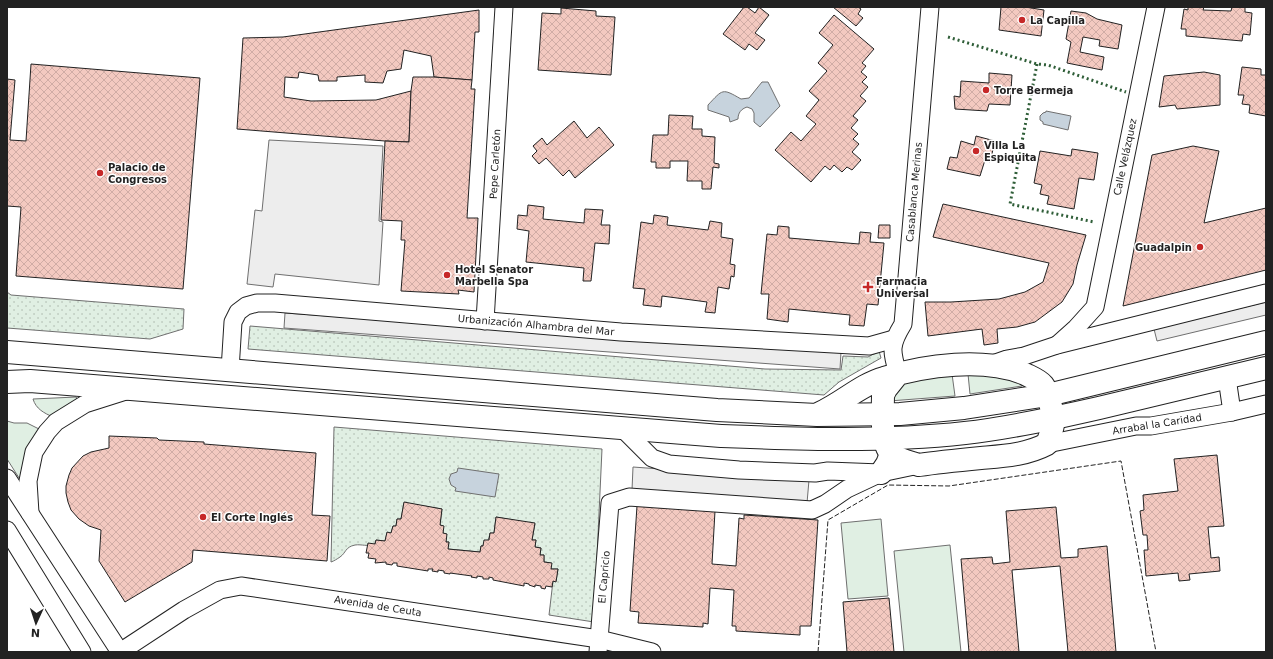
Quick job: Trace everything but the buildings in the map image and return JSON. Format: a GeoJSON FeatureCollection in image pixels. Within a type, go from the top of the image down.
{"type":"FeatureCollection","features":[{"type":"Feature","properties":{"kind":"main road"},"geometry":{"type":"LineString","coordinates":[[7,352],[716,410],[817,415],[916,413],[964,408],[1048,395],[1266,342]]}},
{"type":"Feature","properties":{"kind":"main road"},"geometry":{"type":"LineString","coordinates":[[817,415],[843,401],[867,385],[885,377],[924,368],[972,364],[987,365],[1022,373],[1034,378],[1043,385],[1048,395],[1054,418],[1047,444],[1036,450],[1024,453],[919,465],[906,461],[888,447]]}},
{"type":"Feature","properties":{"kind":"main road"},"geometry":{"type":"LineString","coordinates":[[7,382],[30,381],[721,436],[794,439],[888,447],[1054,418],[1266,368]]}},
{"type":"Feature","properties":{"kind":"main road"},"geometry":{"type":"LineString","coordinates":[[880,473],[887,464],[888,447],[883,414],[883,396],[886,389],[898,374]]}},
{"type":"Feature","properties":{"kind":"street","name":"Pepe Carletón"},"geometry":{"type":"LineString","coordinates":[[485,320],[504,7]]}},
{"type":"Feature","properties":{"kind":"street","name":"Casablanca Merinas"},"geometry":{"type":"LineString","coordinates":[[898,374],[893,356],[894,339],[903,324],[930,7]]}},
{"type":"Feature","properties":{"kind":"street","name":"Calle Velázquez"},"geometry":{"type":"LineString","coordinates":[[1095,307],[1156,7]]}},
{"type":"Feature","properties":{"kind":"street"},"geometry":{"type":"LineString","coordinates":[[987,365],[1024,356],[1057,345],[1266,293]]}},
{"type":"Feature","properties":{"kind":"street","name":"Urbanización Alhambra del Mar"},"geometry":{"type":"LineString","coordinates":[[230,370],[233,322],[238,312],[246,306],[257,303],[291,304],[621,332],[869,346],[894,339]]}},
{"type":"Feature","properties":{"kind":"street"},"geometry":{"type":"LineString","coordinates":[[1057,345],[1076,328],[1095,307],[1108,320],[1116,324],[1131,326]]}},
{"type":"Feature","properties":{"kind":"street"},"geometry":{"type":"LineString","coordinates":[[1227,378],[1232,412]]}},
{"type":"Feature","properties":{"kind":"street"},"geometry":{"type":"LineString","coordinates":[[30,513],[28,480],[34,452],[56,422],[86,404],[134,389]]}},
{"type":"Feature","properties":{"kind":"street"},"geometry":{"type":"LineString","coordinates":[[1136,426],[1138,414],[1144,398]]}},
{"type":"Feature","properties":{"kind":"street","name":"Arrabal la Caridad"},"geometry":{"type":"LineString","coordinates":[[1047,444],[1136,426],[1152,426],[1232,412],[1266,404]]}},
{"type":"Feature","properties":{"kind":"street"},"geometry":{"type":"LineString","coordinates":[[622,428],[652,458],[669,464],[739,470],[815,473],[828,471],[880,473],[919,465]]}},
{"type":"Feature","properties":{"kind":"street","name":"El Capricio"},"geometry":{"type":"LineString","coordinates":[[598,646],[610,503],[629,497],[812,510],[825,504],[847,489],[880,473]]}},
{"type":"Feature","properties":{"kind":"street"},"geometry":{"type":"LineString","coordinates":[[7,478],[120,652]]}},
{"type":"Feature","properties":{"kind":"street"},"geometry":{"type":"LineString","coordinates":[[7,530],[82,652]]}},
{"type":"Feature","properties":{"kind":"street","name":"Avenida de Ceuta"},"geometry":{"type":"LineString","coordinates":[[120,652],[184,610],[220,590],[241,586],[598,646],[652,652]]}},
{"type":"Feature","properties":{"kind":"green space"},"geometry":{"type":"Polygon","coordinates":[[[7,292],[11,295],[184,309],[183,329],[150,339],[7,328],[7,292]]]}},
{"type":"Feature","properties":{"kind":"green space"},"geometry":{"type":"Polygon","coordinates":[[[250,326],[765,369],[841,370],[843,356],[868,357],[879,351],[881,358],[839,382],[824,395],[248,349],[250,326]]]}},
{"type":"Feature","properties":{"kind":"green space"},"geometry":{"type":"Polygon","coordinates":[[[952,374],[955,396],[889,401],[892,392],[908,381],[952,374]]]}},
{"type":"Feature","properties":{"kind":"green space"},"geometry":{"type":"Polygon","coordinates":[[[968,374],[980,374],[1020,382],[1022,386],[970,394],[968,374]]]}},
{"type":"Feature","properties":{"kind":"green space"},"geometry":{"type":"Polygon","coordinates":[[[76,397],[78,400],[53,417],[38,408],[33,399],[76,397]]]}},
{"type":"Feature","properties":{"kind":"green space"},"geometry":{"type":"Polygon","coordinates":[[[7,421],[14,423],[27,423],[41,430],[21,481],[7,459],[7,421]]]}},
{"type":"Feature","properties":{"kind":"green space"},"geometry":{"type":"Polygon","coordinates":[[[334,427],[602,449],[594,622],[549,615],[553,581],[556,581],[558,569],[551,569],[551,563],[544,562],[544,555],[540,555],[541,548],[535,547],[536,540],[532,540],[535,524],[496,517],[494,533],[490,533],[485,544],[481,546],[480,552],[448,549],[449,542],[446,542],[446,534],[443,533],[443,526],[440,525],[442,509],[404,503],[401,519],[397,519],[396,526],[393,526],[391,533],[387,533],[385,541],[376,540],[375,544],[372,545],[352,546],[340,557],[331,562],[334,427]]]}},
{"type":"Feature","properties":{"kind":"green space"},"geometry":{"type":"Polygon","coordinates":[[[881,519],[888,596],[848,599],[841,523],[881,519]]]}},
{"type":"Feature","properties":{"kind":"green space"},"geometry":{"type":"Polygon","coordinates":[[[950,545],[961,652],[904,652],[894,551],[950,545]]]}},
{"type":"Feature","properties":{"kind":"shaded area"},"geometry":{"type":"Polygon","coordinates":[[[762,82],[768,82],[780,106],[760,127],[754,122],[754,113],[752,109],[747,107],[740,112],[738,119],[730,122],[729,117],[708,110],[708,105],[720,93],[730,93],[741,99],[749,98],[762,82]]]}},
{"type":"Feature","properties":{"kind":"shaded area"},"geometry":{"type":"Polygon","coordinates":[[[1046,111],[1071,116],[1068,130],[1043,124],[1040,120],[1040,116],[1046,111]]]}},
{"type":"Feature","properties":{"kind":"shaded area"},"geometry":{"type":"Polygon","coordinates":[[[269,140],[383,146],[379,221],[383,222],[379,285],[275,274],[273,287],[247,284],[255,210],[262,211],[269,140]]]}},
{"type":"Feature","properties":{"kind":"shaded area"},"geometry":{"type":"Polygon","coordinates":[[[1266,302],[1266,315],[1157,341],[1154,329],[1266,302]]]}},
{"type":"Feature","properties":{"kind":"shaded area"},"geometry":{"type":"Polygon","coordinates":[[[285,313],[841,352],[840,369],[284,328],[285,313]]]}},
{"type":"Feature","properties":{"kind":"shaded area"},"geometry":{"type":"Polygon","coordinates":[[[633,467],[809,480],[807,503],[632,490],[633,467]]]}},
{"type":"Feature","properties":{"kind":"shaded area"},"geometry":{"type":"Polygon","coordinates":[[[458,468],[499,474],[495,497],[455,491],[456,488],[451,485],[449,479],[451,474],[457,472],[458,468]]]}},
{"type":"Feature","properties":{"kind":"hedge"},"geometry":{"type":"LineString","coordinates":[[948,37],[1037,64],[1048,65],[1126,92]]}},
{"type":"Feature","properties":{"kind":"hedge"},"geometry":{"type":"LineString","coordinates":[[1037,64],[1010,204],[1094,222]]}},
{"type":"Feature","properties":{"kind":"fence"},"geometry":{"type":"LineString","coordinates":[[818,652],[828,520],[888,485],[949,486],[1121,461],[1156,652]]}},
{"type":"Feature","properties":{"kind":"place","name":"La Capilla"},"geometry":{"type":"Point","coordinates":[1022,20]}},
{"type":"Feature","properties":{"kind":"place","name":"Torre Bermeja"},"geometry":{"type":"Point","coordinates":[986,90]}},
{"type":"Feature","properties":{"kind":"place","name":"Villa La Espiquita"},"geometry":{"type":"Point","coordinates":[976,151]}},
{"type":"Feature","properties":{"kind":"place","name":"Palacio de Congresos"},"geometry":{"type":"Point","coordinates":[100,173]}},
{"type":"Feature","properties":{"kind":"place","name":"Guadalpin"},"geometry":{"type":"Point","coordinates":[1200,247]}},
{"type":"Feature","properties":{"kind":"place","name":"Hotel Senator Marbella Spa"},"geometry":{"type":"Point","coordinates":[447,275]}},
{"type":"Feature","properties":{"kind":"place","name":"Farmacia Universal"},"geometry":{"type":"Point","coordinates":[868,287]}},
{"type":"Feature","properties":{"kind":"place","name":"El Corte Inglés"},"geometry":{"type":"Point","coordinates":[203,517]}}]}
